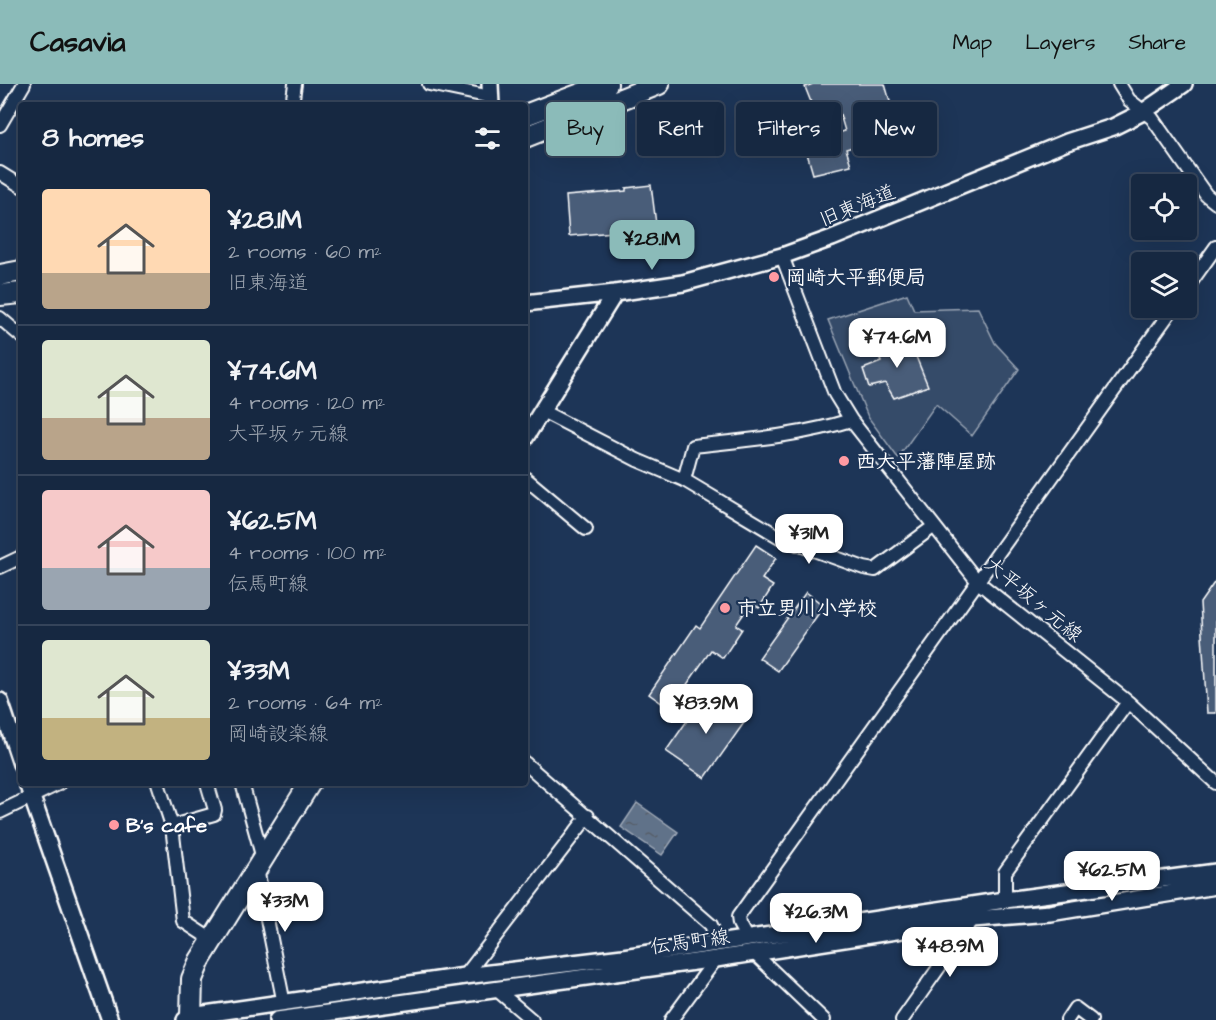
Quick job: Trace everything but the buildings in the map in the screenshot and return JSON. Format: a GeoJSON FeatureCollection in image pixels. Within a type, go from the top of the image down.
{"type":"FeatureCollection","features":[{"type":"Feature","properties":{"kind":"main road"},"geometry":{"type":"LineString","coordinates":[[528,114],[607,84]]}},
{"type":"Feature","properties":{"kind":"main road"},"geometry":{"type":"LineString","coordinates":[[528,136],[659,84]]}},
{"type":"Feature","properties":{"kind":"main road"},"geometry":{"type":"LineString","coordinates":[[0,275],[18,272]]}},
{"type":"Feature","properties":{"kind":"main road"},"geometry":{"type":"LineString","coordinates":[[0,295],[18,293]]}},
{"type":"Feature","properties":{"kind":"main road"},"geometry":{"type":"LineString","coordinates":[[188,1018],[192,979],[200,960],[308,786]]}},
{"type":"Feature","properties":{"kind":"street"},"geometry":{"type":"LineString","coordinates":[[0,125],[24,84]]}},
{"type":"Feature","properties":{"kind":"street"},"geometry":{"type":"LineString","coordinates":[[292,102],[295,84]]}},
{"type":"Feature","properties":{"kind":"street"},"geometry":{"type":"LineString","coordinates":[[429,84],[491,95]]}},
{"type":"Feature","properties":{"kind":"street"},"geometry":{"type":"LineString","coordinates":[[1119,84],[1129,100],[1152,118],[1206,195],[1216,203]]}},
{"type":"Feature","properties":{"kind":"street","name":"旧東海道"},"geometry":{"type":"LineString","coordinates":[[528,303],[683,283],[782,256],[832,238],[1067,142],[1113,127],[1143,112],[1184,84]]}},
{"type":"Feature","properties":{"kind":"street"},"geometry":{"type":"LineString","coordinates":[[0,173],[18,184]]}},
{"type":"Feature","properties":{"kind":"street"},"geometry":{"type":"LineString","coordinates":[[1197,274],[1216,247]]}},
{"type":"Feature","properties":{"kind":"street","name":"大平坂ヶ元線"},"geometry":{"type":"LineString","coordinates":[[782,256],[835,394],[851,420],[978,582],[1128,702],[1216,783]]}},
{"type":"Feature","properties":{"kind":"street"},"geometry":{"type":"LineString","coordinates":[[528,433],[615,293]]}},
{"type":"Feature","properties":{"kind":"street"},"geometry":{"type":"LineString","coordinates":[[0,318],[18,333]]}},
{"type":"Feature","properties":{"kind":"street"},"geometry":{"type":"LineString","coordinates":[[746,937],[738,917],[1166,318]]}},
{"type":"Feature","properties":{"kind":"street"},"geometry":{"type":"LineString","coordinates":[[542,411],[637,460],[684,480],[783,540],[864,568],[875,570],[933,526]]}},
{"type":"Feature","properties":{"kind":"street"},"geometry":{"type":"LineString","coordinates":[[684,480],[693,446],[782,436],[822,429],[851,420]]}},
{"type":"Feature","properties":{"kind":"street"},"geometry":{"type":"LineString","coordinates":[[528,481],[586,529]]}},
{"type":"Feature","properties":{"kind":"street"},"geometry":{"type":"LineString","coordinates":[[0,567],[18,558]]}},
{"type":"Feature","properties":{"kind":"street"},"geometry":{"type":"LineString","coordinates":[[0,701],[18,755]]}},
{"type":"Feature","properties":{"kind":"street"},"geometry":{"type":"LineString","coordinates":[[1005,900],[1005,872],[1128,702]]}},
{"type":"Feature","properties":{"kind":"street"},"geometry":{"type":"LineString","coordinates":[[528,766],[711,925],[718,942]]}},
{"type":"Feature","properties":{"kind":"street"},"geometry":{"type":"LineString","coordinates":[[0,812],[30,790],[47,786]]}},
{"type":"Feature","properties":{"kind":"street"},"geometry":{"type":"LineString","coordinates":[[159,786],[172,826],[183,921],[212,940]]}},
{"type":"Feature","properties":{"kind":"street"},"geometry":{"type":"LineString","coordinates":[[172,826],[214,814],[215,810],[208,786]]}},
{"type":"Feature","properties":{"kind":"street"},"geometry":{"type":"LineString","coordinates":[[243,786],[260,864],[284,1004]]}},
{"type":"Feature","properties":{"kind":"street"},"geometry":{"type":"LineString","coordinates":[[30,790],[110,1020]]}},
{"type":"Feature","properties":{"kind":"street"},"geometry":{"type":"LineString","coordinates":[[188,1018],[465,976],[588,816]]}},
{"type":"Feature","properties":{"kind":"street","name":"伝馬町線"},"geometry":{"type":"LineString","coordinates":[[465,976],[623,957],[746,937],[1216,872]]}},
{"type":"Feature","properties":{"kind":"street","name":"伝馬町線"},"geometry":{"type":"LineString","coordinates":[[277,1020],[498,991],[973,919],[1050,913],[1216,886]]}},
{"type":"Feature","properties":{"kind":"street"},"geometry":{"type":"LineString","coordinates":[[902,1020],[973,919]]}},
{"type":"Feature","properties":{"kind":"street"},"geometry":{"type":"LineString","coordinates":[[754,953],[824,1020]]}},
{"type":"Feature","properties":{"kind":"street"},"geometry":{"type":"LineString","coordinates":[[671,1020],[716,959]]}},
{"type":"Feature","properties":{"kind":"street"},"geometry":{"type":"LineString","coordinates":[[498,991],[532,1020]]}},
{"type":"Feature","properties":{"kind":"street"},"geometry":{"type":"LineString","coordinates":[[1066,1020],[1075,1008],[1090,1020]]}},
{"type":"Feature","properties":{"kind":"shaded area"},"geometry":{"type":"Polygon","coordinates":[[[907,294],[914,310],[978,308],[995,343],[1019,369],[972,436],[936,404],[898,458],[868,417],[828,320],[907,294]]]}},
{"type":"Feature","properties":{"kind":"water"},"geometry":{"type":"Polygon","coordinates":[[[637,803],[678,832],[662,855],[621,827],[637,803]]]}},
{"type":"Feature","properties":{"kind":"place","name":"岡崎大平郵便局"},"geometry":{"type":"Point","coordinates":[774,277]}},
{"type":"Feature","properties":{"kind":"place","name":"西大平藩陣屋跡"},"geometry":{"type":"Point","coordinates":[844,461]}},
{"type":"Feature","properties":{"kind":"place","name":"市立男川小学校"},"geometry":{"type":"Point","coordinates":[725,608]}},
{"type":"Feature","properties":{"kind":"place","name":"B's cafe"},"geometry":{"type":"Point","coordinates":[114,825]}}]}
